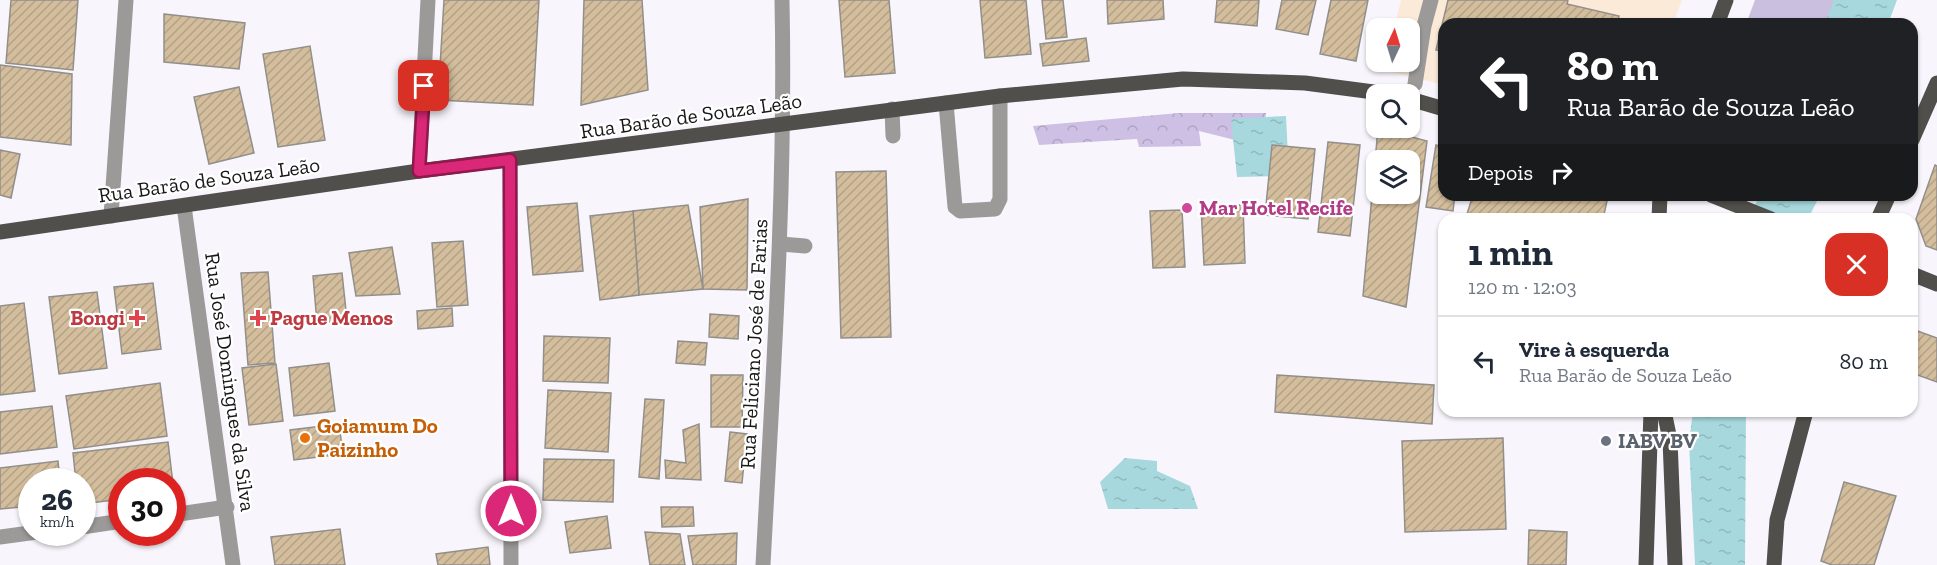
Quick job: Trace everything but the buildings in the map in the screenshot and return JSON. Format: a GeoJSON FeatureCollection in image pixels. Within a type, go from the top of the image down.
{"type":"FeatureCollection","features":[{"type":"Feature","properties":{"kind":"main road"},"geometry":{"type":"LineString","coordinates":[[1720,18],[1726,0]]}},
{"type":"Feature","properties":{"kind":"main road","name":"Rua Barão de Souza Leão"},"geometry":{"type":"LineString","coordinates":[[0,232],[419,171],[1000,96],[1183,79],[1305,83],[1366,91]]}},
{"type":"Feature","properties":{"kind":"main road"},"geometry":{"type":"LineString","coordinates":[[1918,126],[1937,83]]}},
{"type":"Feature","properties":{"kind":"main road"},"geometry":{"type":"LineString","coordinates":[[1420,95],[1438,106]]}},
{"type":"Feature","properties":{"kind":"main road"},"geometry":{"type":"LineString","coordinates":[[1726,201],[1756,213]]}},
{"type":"Feature","properties":{"kind":"main road"},"geometry":{"type":"LineString","coordinates":[[1918,276],[1937,284]]}},
{"type":"Feature","properties":{"kind":"main road"},"geometry":{"type":"LineString","coordinates":[[1646,565],[1651,417]]}},
{"type":"Feature","properties":{"kind":"main road"},"geometry":{"type":"LineString","coordinates":[[1665,417],[1670,440],[1675,565]]}},
{"type":"Feature","properties":{"kind":"main road"},"geometry":{"type":"LineString","coordinates":[[1774,565],[1777,520],[1804,417]]}},
{"type":"Feature","properties":{"kind":"street"},"geometry":{"type":"LineString","coordinates":[[111,216],[126,0]]}},
{"type":"Feature","properties":{"kind":"street"},"geometry":{"type":"LineString","coordinates":[[419,171],[428,0]]}},
{"type":"Feature","properties":{"kind":"street","name":"Rua Feliciano José de Farias"},"geometry":{"type":"LineString","coordinates":[[763,565],[781,244],[785,125],[782,0]]}},
{"type":"Feature","properties":{"kind":"street"},"geometry":{"type":"LineString","coordinates":[[1414,84],[1431,0]]}},
{"type":"Feature","properties":{"kind":"street"},"geometry":{"type":"LineString","coordinates":[[946,103],[955,207],[960,211],[995,209],[1000,199],[1000,96]]}},
{"type":"Feature","properties":{"kind":"street"},"geometry":{"type":"LineString","coordinates":[[892,109],[893,136]]}},
{"type":"Feature","properties":{"kind":"street"},"geometry":{"type":"LineString","coordinates":[[510,160],[511,565]]}},
{"type":"Feature","properties":{"kind":"street","name":"Rua José Domingues da Silva"},"geometry":{"type":"LineString","coordinates":[[184,206],[227,507],[233,565]]}},
{"type":"Feature","properties":{"kind":"street"},"geometry":{"type":"LineString","coordinates":[[781,244],[806,246]]}},
{"type":"Feature","properties":{"kind":"street"},"geometry":{"type":"LineString","coordinates":[[186,512],[227,507]]}},
{"type":"Feature","properties":{"kind":"street"},"geometry":{"type":"LineString","coordinates":[[0,537],[18,535]]}},
{"type":"Feature","properties":{"kind":"shaded area"},"geometry":{"type":"Polygon","coordinates":[[[1401,0],[1682,0],[1675,18],[1438,18],[1438,84],[1392,72],[1420,72],[1420,18],[1396,18],[1401,0]]]}},
{"type":"Feature","properties":{"kind":"shaded area"},"geometry":{"type":"Polygon","coordinates":[[[1755,0],[1836,0],[1829,18],[1748,18],[1755,0]]]}},
{"type":"Feature","properties":{"kind":"green space"},"geometry":{"type":"Polygon","coordinates":[[[1179,113],[1266,113],[1263,147],[1199,131],[1201,146],[1139,147],[1137,139],[1039,145],[1033,126],[1179,113]]]}},
{"type":"Feature","properties":{"kind":"water"},"geometry":{"type":"Polygon","coordinates":[[[1834,0],[1897,0],[1890,18],[1827,18],[1834,0]]]}},
{"type":"Feature","properties":{"kind":"water"},"geometry":{"type":"Polygon","coordinates":[[[1286,116],[1289,176],[1237,177],[1231,119],[1286,116]]]}},
{"type":"Feature","properties":{"kind":"water"},"geometry":{"type":"Polygon","coordinates":[[[1757,201],[1817,201],[1811,213],[1751,213],[1757,201]]]}},
{"type":"Feature","properties":{"kind":"water"},"geometry":{"type":"Polygon","coordinates":[[[1692,417],[1746,417],[1745,565],[1695,565],[1689,443],[1692,417]]]}},
{"type":"Feature","properties":{"kind":"water"},"geometry":{"type":"Polygon","coordinates":[[[1125,458],[1157,461],[1157,471],[1190,486],[1198,509],[1108,509],[1100,482],[1125,458]]]}},
{"type":"Feature","properties":{"kind":"place","name":"Mar Hotel Recife"},"geometry":{"type":"Point","coordinates":[1187,208]}},
{"type":"Feature","properties":{"kind":"place","name":"Bongi"},"geometry":{"type":"Point","coordinates":[137,318]}},
{"type":"Feature","properties":{"kind":"place","name":"Pague Menos"},"geometry":{"type":"Point","coordinates":[258,318]}},
{"type":"Feature","properties":{"kind":"place","name":"Goiamum Do Paizinho"},"geometry":{"type":"Point","coordinates":[305,438]}},
{"type":"Feature","properties":{"kind":"place","name":"IABV BV"},"geometry":{"type":"Point","coordinates":[1606,441]}},
{"type":"Feature","properties":{"kind":"route"},"geometry":{"type":"LineString","coordinates":[[424,86],[419,171],[510,160],[511,511]]}}]}
